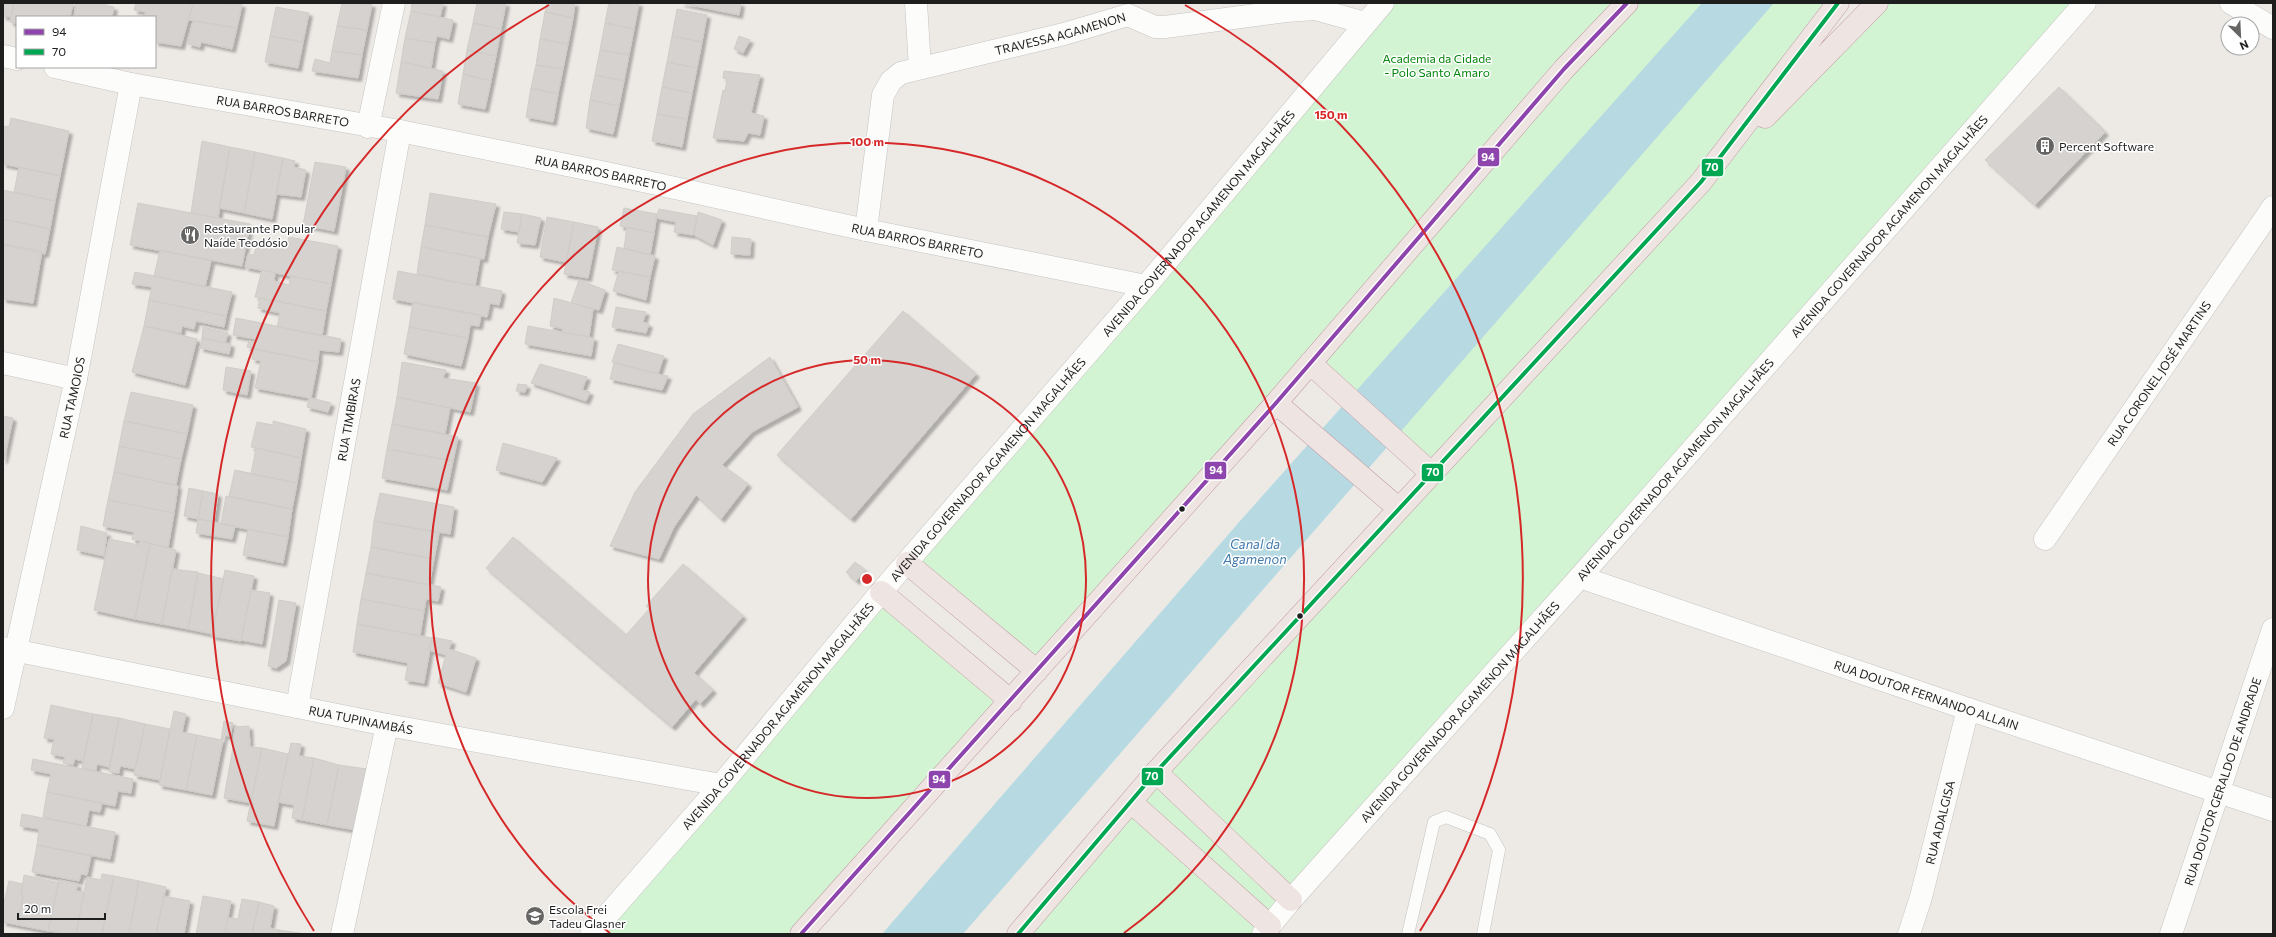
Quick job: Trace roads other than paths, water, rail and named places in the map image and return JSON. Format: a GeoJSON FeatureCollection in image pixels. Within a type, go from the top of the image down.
{"type":"FeatureCollection","features":[{"type":"Feature","properties":{"kind":"highway"},"geometry":{"type":"LineString","coordinates":[[1564,69],[1612,3]]}},
{"type":"Feature","properties":{"kind":"highway"},"geometry":{"type":"LineString","coordinates":[[801,934],[1276,403],[1564,69],[1627,3]]}},
{"type":"Feature","properties":{"kind":"highway"},"geometry":{"type":"LineString","coordinates":[[1018,934],[1156,772],[1398,508],[1701,182],[1877,3]]}},
{"type":"Feature","properties":{"kind":"highway"},"geometry":{"type":"LineString","coordinates":[[1701,182],[1833,8]]}},
{"type":"Feature","properties":{"kind":"highway"},"geometry":{"type":"LineString","coordinates":[[1310,363],[1431,473]]}},
{"type":"Feature","properties":{"kind":"highway"},"geometry":{"type":"LineString","coordinates":[[1276,403],[1398,508]]}},
{"type":"Feature","properties":{"kind":"highway"},"geometry":{"type":"LineString","coordinates":[[907,563],[1037,671]]}},
{"type":"Feature","properties":{"kind":"highway"},"geometry":{"type":"LineString","coordinates":[[881,592],[1011,701]]}},
{"type":"Feature","properties":{"kind":"highway"},"geometry":{"type":"LineString","coordinates":[[1156,772],[1291,900]]}},
{"type":"Feature","properties":{"kind":"highway"},"geometry":{"type":"LineString","coordinates":[[1131,802],[1271,931]]}},
{"type":"Feature","properties":{"kind":"street"},"geometry":{"type":"LineString","coordinates":[[368,127],[394,3]]}},
{"type":"Feature","properties":{"kind":"street"},"geometry":{"type":"LineString","coordinates":[[916,3],[920,68]]}},
{"type":"Feature","properties":{"kind":"street","name":"AVENIDA GOVERNADOR AGAMENON MAGALHÃES"},"geometry":{"type":"LineString","coordinates":[[591,934],[721,785],[881,592],[1146,286],[1383,3]]}},
{"type":"Feature","properties":{"kind":"street","name":"AVENIDA GOVERNADOR AGAMENON MAGALHÃES"},"geometry":{"type":"LineString","coordinates":[[1271,931],[1291,900],[1580,577],[2085,3]]}},
{"type":"Feature","properties":{"kind":"street"},"geometry":{"type":"LineString","coordinates":[[2231,3],[2273,28]]}},
{"type":"Feature","properties":{"kind":"street","name":"TRAVESSA AGAMENON"},"geometry":{"type":"LineString","coordinates":[[866,230],[883,95],[891,81],[901,73],[1064,34],[1128,15],[1135,16],[1156,27],[1165,27],[1286,11],[1315,9],[1365,23]]}},
{"type":"Feature","properties":{"kind":"street"},"geometry":{"type":"LineString","coordinates":[[3,56],[16,59]]}},
{"type":"Feature","properties":{"kind":"street","name":"RUA BARROS BARRETO"},"geometry":{"type":"LineString","coordinates":[[59,68],[131,84],[400,132],[611,174],[866,230],[1146,286]]}},
{"type":"Feature","properties":{"kind":"street","name":"RUA TAMOIOS"},"geometry":{"type":"LineString","coordinates":[[3,708],[10,649],[76,379],[131,84]]}},
{"type":"Feature","properties":{"kind":"street","name":"RUA TIMBIRAS"},"geometry":{"type":"LineString","coordinates":[[297,707],[400,132]]}},
{"type":"Feature","properties":{"kind":"street","name":"RUA CORONEL JOSÉ MARTINS"},"geometry":{"type":"LineString","coordinates":[[2045,539],[2273,207]]}},
{"type":"Feature","properties":{"kind":"street"},"geometry":{"type":"LineString","coordinates":[[3,363],[76,379]]}},
{"type":"Feature","properties":{"kind":"street","name":"RUA DOUTOR FERNANDO ALLAIN"},"geometry":{"type":"LineString","coordinates":[[1580,577],[1968,709],[2273,810]]}},
{"type":"Feature","properties":{"kind":"street","name":"RUA DOUTOR GERALDO DE ANDRADE"},"geometry":{"type":"LineString","coordinates":[[2172,934],[2273,629]]}},
{"type":"Feature","properties":{"kind":"street","name":"RUA TUPINAMBÁS"},"geometry":{"type":"LineString","coordinates":[[10,649],[387,725],[721,785]]}},
{"type":"Feature","properties":{"kind":"street","name":"RUA ADALGISA"},"geometry":{"type":"LineString","coordinates":[[1909,934],[1921,897],[1968,709]]}},
{"type":"Feature","properties":{"kind":"street"},"geometry":{"type":"LineString","coordinates":[[342,934],[387,725]]}},
{"type":"Feature","properties":{"kind":"lane"},"geometry":{"type":"LineString","coordinates":[[1408,934],[1434,822],[1446,817],[1490,834],[1499,850],[1483,934]]}},
{"type":"Feature","properties":{"kind":"water","name":"Canal da Agamenon"},"geometry":{"type":"Polygon","coordinates":[[[1702,3],[1774,3],[963,934],[882,934],[1240,521],[1702,3]]]}},
{"type":"Feature","properties":{"kind":"place","name":"Percent Software"},"geometry":{"type":"Point","coordinates":[2045,146]}},
{"type":"Feature","properties":{"kind":"place","name":"Restaurante Popular Naíde Teodósio"},"geometry":{"type":"Point","coordinates":[190,235]}},
{"type":"Feature","properties":{"kind":"place","name":"Escola Frei Tadeu Glasner"},"geometry":{"type":"Point","coordinates":[535,916]}},
{"type":"Feature","properties":{"kind":"park label","name":"Academia da Cidade - Polo Santo Amaro"},"geometry":{"type":"Point","coordinates":[1437,65]}}]}
